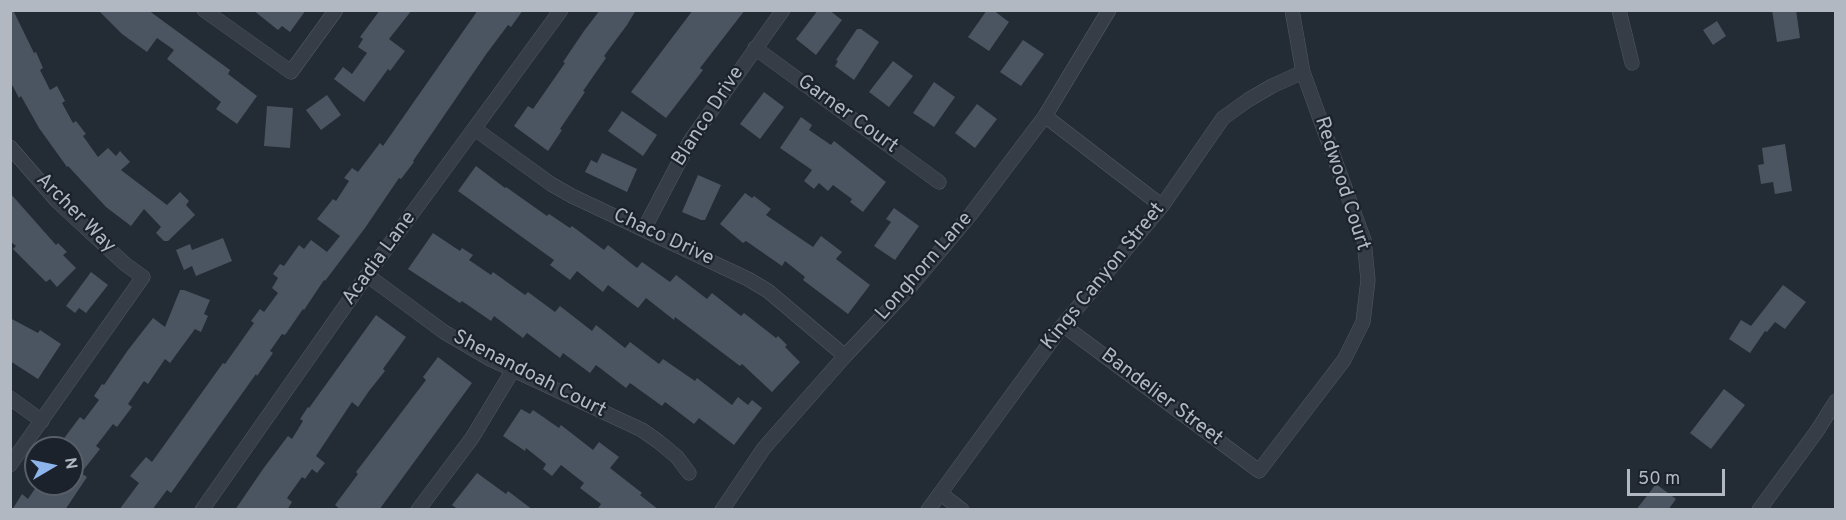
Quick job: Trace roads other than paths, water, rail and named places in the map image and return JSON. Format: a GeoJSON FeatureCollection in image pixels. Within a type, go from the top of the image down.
{"type":"FeatureCollection","features":[{"type":"Feature","properties":{"kind":"street"},"geometry":{"type":"LineString","coordinates":[[204,10],[291,72],[336,10]]}},
{"type":"Feature","properties":{"kind":"street","name":"Acadia Lane"},"geometry":{"type":"LineString","coordinates":[[202,510],[368,275],[561,10]]}},
{"type":"Feature","properties":{"kind":"street","name":"Blanco Drive"},"geometry":{"type":"LineString","coordinates":[[644,229],[690,141],[783,10]]}},
{"type":"Feature","properties":{"kind":"street","name":"Longhorn Lane"},"geometry":{"type":"LineString","coordinates":[[722,510],[764,448],[956,233],[1045,116],[1109,10]]}},
{"type":"Feature","properties":{"kind":"street","name":"Redwood Court"},"geometry":{"type":"LineString","coordinates":[[1259,471],[1344,360],[1363,322],[1368,280],[1364,240],[1303,72],[1292,10]]}},
{"type":"Feature","properties":{"kind":"street"},"geometry":{"type":"LineString","coordinates":[[1619,10],[1632,63]]}},
{"type":"Feature","properties":{"kind":"street","name":"Garner Court"},"geometry":{"type":"LineString","coordinates":[[755,48],[939,182]]}},
{"type":"Feature","properties":{"kind":"street","name":"Kings Canyon Street"},"geometry":{"type":"LineString","coordinates":[[928,510],[1063,325],[1162,206],[1223,118],[1272,86],[1303,72]]}},
{"type":"Feature","properties":{"kind":"street"},"geometry":{"type":"LineString","coordinates":[[1045,116],[1162,206]]}},
{"type":"Feature","properties":{"kind":"street","name":"Chaco Drive"},"geometry":{"type":"LineString","coordinates":[[475,129],[551,184],[572,196],[748,279],[768,291],[845,356]]}},
{"type":"Feature","properties":{"kind":"street","name":"Archer Way"},"geometry":{"type":"LineString","coordinates":[[10,147],[57,201],[125,264],[143,277],[42,421]]}},
{"type":"Feature","properties":{"kind":"street","name":"Shenandoah Court"},"geometry":{"type":"LineString","coordinates":[[368,275],[444,332],[490,359],[642,430],[677,457],[689,473]]}},
{"type":"Feature","properties":{"kind":"street","name":"Bandelier Street"},"geometry":{"type":"LineString","coordinates":[[1063,325],[1259,471]]}},
{"type":"Feature","properties":{"kind":"street"},"geometry":{"type":"LineString","coordinates":[[418,510],[472,438],[513,370]]}},
{"type":"Feature","properties":{"kind":"street"},"geometry":{"type":"LineString","coordinates":[[10,398],[42,421],[10,465]]}},
{"type":"Feature","properties":{"kind":"street"},"geometry":{"type":"LineString","coordinates":[[1759,510],[1836,401]]}},
{"type":"Feature","properties":{"kind":"street"},"geometry":{"type":"LineString","coordinates":[[940,493],[962,510]]}}]}
